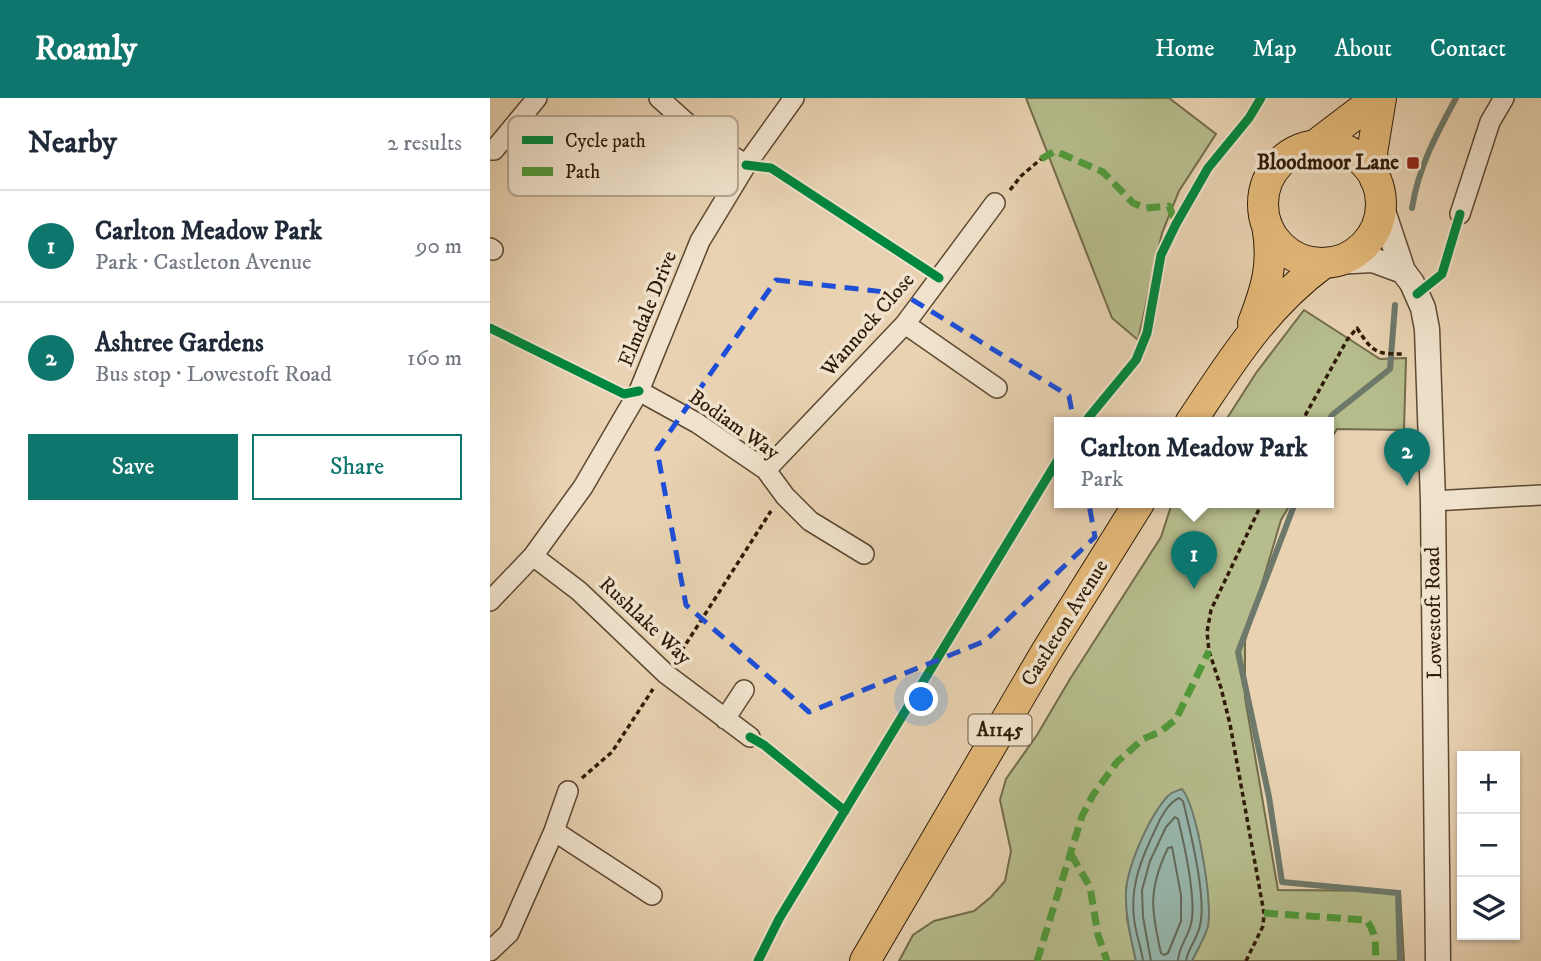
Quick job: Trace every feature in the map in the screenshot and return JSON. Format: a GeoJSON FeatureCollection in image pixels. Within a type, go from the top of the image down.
{"type":"FeatureCollection","features":[{"type":"Feature","properties":{"kind":"main road"},"geometry":{"type":"LineString","coordinates":[[1248,336],[1263,299],[1271,263],[1265,195],[1273,172],[1290,155],[1314,146],[1379,98]]}},
{"type":"Feature","properties":{"kind":"main road"},"geometry":{"type":"LineString","coordinates":[[1194,417],[1248,336],[1296,285],[1329,262],[1358,251],[1368,242],[1380,218],[1372,153],[1379,98]]}},
{"type":"Feature","properties":{"kind":"main road"},"geometry":{"type":"LineString","coordinates":[[1314,146],[1350,152],[1369,168],[1378,192]]}},
{"type":"Feature","properties":{"kind":"main road"},"geometry":{"type":"LineString","coordinates":[[1266,219],[1278,243],[1287,251],[1311,262],[1329,262]]}},
{"type":"Feature","properties":{"kind":"main road","name":"Castleton Avenue"},"geometry":{"type":"LineString","coordinates":[[865,961],[1046,652],[1136,508]]}},
{"type":"Feature","properties":{"kind":"street"},"geometry":{"type":"LineString","coordinates":[[522,116],[537,98]]}},
{"type":"Feature","properties":{"kind":"street"},"geometry":{"type":"LineString","coordinates":[[659,98],[679,116]]}},
{"type":"Feature","properties":{"kind":"street","name":"Elmdale Drive"},"geometry":{"type":"LineString","coordinates":[[738,178],[794,98]]}},
{"type":"Feature","properties":{"kind":"street"},"geometry":{"type":"LineString","coordinates":[[1460,214],[1490,122],[1504,98]]}},
{"type":"Feature","properties":{"kind":"street"},"geometry":{"type":"LineString","coordinates":[[491,154],[508,133]]}},
{"type":"Feature","properties":{"kind":"street"},"geometry":{"type":"LineString","coordinates":[[738,160],[746,165]]}},
{"type":"Feature","properties":{"kind":"street","name":"Lowestoft Road"},"geometry":{"type":"LineString","coordinates":[[1378,192],[1403,271],[1412,283],[1423,308],[1427,329],[1433,501],[1438,961]]}},
{"type":"Feature","properties":{"kind":"street","name":"Elmdale Drive"},"geometry":{"type":"LineString","coordinates":[[490,601],[533,556],[583,488],[639,391],[700,241],[727,196]]}},
{"type":"Feature","properties":{"kind":"street","name":"Wannock Close"},"geometry":{"type":"LineString","coordinates":[[766,470],[905,324],[995,203]]}},
{"type":"Feature","properties":{"kind":"street"},"geometry":{"type":"LineString","coordinates":[[1329,262],[1373,260],[1403,271]]}},
{"type":"Feature","properties":{"kind":"street"},"geometry":{"type":"LineString","coordinates":[[905,324],[997,388]]}},
{"type":"Feature","properties":{"kind":"street","name":"Bodiam Way"},"geometry":{"type":"LineString","coordinates":[[639,391],[698,423],[766,470],[785,496],[810,521],[864,554]]}},
{"type":"Feature","properties":{"kind":"street"},"geometry":{"type":"LineString","coordinates":[[1433,501],[1541,495]]}},
{"type":"Feature","properties":{"kind":"street","name":"Rushlake Way"},"geometry":{"type":"LineString","coordinates":[[533,556],[579,591],[666,674],[750,737]]}},
{"type":"Feature","properties":{"kind":"street"},"geometry":{"type":"LineString","coordinates":[[725,719],[744,690]]}},
{"type":"Feature","properties":{"kind":"street"},"geometry":{"type":"LineString","coordinates":[[490,951],[509,933],[554,831],[568,791]]}},
{"type":"Feature","properties":{"kind":"street"},"geometry":{"type":"LineString","coordinates":[[554,831],[652,895]]}},
{"type":"Feature","properties":{"kind":"path"},"geometry":{"type":"LineString","coordinates":[[995,203],[1006,197],[1021,176],[1041,159]]}},
{"type":"Feature","properties":{"kind":"path"},"geometry":{"type":"LineString","coordinates":[[1304,417],[1347,340],[1357,328],[1380,354],[1412,354]]}},
{"type":"Feature","properties":{"kind":"path"},"geometry":{"type":"LineString","coordinates":[[568,791],[612,752],[666,674],[770,512],[785,496]]}},
{"type":"Feature","properties":{"kind":"path"},"geometry":{"type":"LineString","coordinates":[[1246,961],[1263,926],[1264,913],[1230,724],[1209,651],[1207,632],[1211,610],[1260,508]]}},
{"type":"Feature","properties":{"kind":"highlighted area"},"geometry":{"type":"Polygon","coordinates":[[[776,280],[903,294],[1069,396],[1095,537],[985,641],[809,712],[686,605],[657,450],[776,280]]]}},
{"type":"Feature","properties":{"kind":"green space"},"geometry":{"type":"Polygon","coordinates":[[[1026,98],[1169,98],[1216,134],[1179,191],[1162,233],[1138,340],[1112,318],[1026,98]]]}},
{"type":"Feature","properties":{"kind":"green space"},"geometry":{"type":"Polygon","coordinates":[[[1304,310],[1380,359],[1406,358],[1404,430],[1337,429],[1334,434],[1334,417],[1228,417],[1256,373],[1304,310]]]}},
{"type":"Feature","properties":{"kind":"green space"},"geometry":{"type":"Polygon","coordinates":[[[1170,508],[1288,508],[1281,520],[1245,641],[1245,698],[1278,890],[1400,891],[1404,961],[1192,961],[1208,926],[1207,894],[1198,833],[1135,856],[1126,888],[1127,919],[1136,961],[899,961],[913,935],[934,921],[974,911],[1005,881],[1011,851],[1000,800],[1006,779],[1037,735],[1161,537],[1170,508]]]}},
{"type":"Feature","properties":{"kind":"water"},"geometry":{"type":"Polygon","coordinates":[[[1182,789],[1193,815],[1202,855],[1208,897],[1208,926],[1192,961],[1136,961],[1126,900],[1131,867],[1141,840],[1161,804],[1169,795],[1182,789]]]}},
{"type":"Feature","properties":{"kind":"waterway"},"geometry":{"type":"LineString","coordinates":[[1412,208],[1424,165],[1456,98]]}},
{"type":"Feature","properties":{"kind":"waterway"},"geometry":{"type":"LineString","coordinates":[[1331,417],[1390,369],[1395,305]]}},
{"type":"Feature","properties":{"kind":"waterway"},"geometry":{"type":"LineString","coordinates":[[1293,508],[1238,652],[1269,797],[1282,882],[1398,893],[1400,961]]}},
{"type":"Feature","properties":{"kind":"marked path"},"geometry":{"type":"LineString","coordinates":[[1041,159],[1055,151],[1103,172],[1133,203],[1145,208],[1169,206],[1176,224]]}},
{"type":"Feature","properties":{"kind":"marked path"},"geometry":{"type":"LineString","coordinates":[[1037,961],[1082,816],[1093,795],[1117,762],[1143,739],[1160,732],[1176,719],[1209,651]]}},
{"type":"Feature","properties":{"kind":"marked path"},"geometry":{"type":"LineString","coordinates":[[1071,854],[1090,887],[1098,935],[1107,961]]}},
{"type":"Feature","properties":{"kind":"marked path"},"geometry":{"type":"LineString","coordinates":[[1264,913],[1366,920],[1374,934],[1376,961]]}},
{"type":"Feature","properties":{"kind":"cycle path"},"geometry":{"type":"LineString","coordinates":[[1089,417],[1136,360],[1147,333],[1161,255],[1176,224],[1208,168],[1249,118],[1261,98]]}},
{"type":"Feature","properties":{"kind":"cycle path"},"geometry":{"type":"LineString","coordinates":[[746,165],[771,168],[939,278]]}},
{"type":"Feature","properties":{"kind":"cycle path"},"geometry":{"type":"LineString","coordinates":[[1417,294],[1442,274],[1460,214]]}},
{"type":"Feature","properties":{"kind":"cycle path"},"geometry":{"type":"LineString","coordinates":[[490,328],[624,394],[639,391]]}},
{"type":"Feature","properties":{"kind":"cycle path"},"geometry":{"type":"LineString","coordinates":[[758,961],[779,919],[1054,466]]}},
{"type":"Feature","properties":{"kind":"cycle path"},"geometry":{"type":"LineString","coordinates":[[750,737],[764,745],[845,811]]}},
{"type":"Feature","properties":{"kind":"place","name":"Bloodmoor Lane"},"geometry":{"type":"Point","coordinates":[1413,163]}},
{"type":"Feature","properties":{"kind":"place","name":"Ashtree Gardens"},"geometry":{"type":"Point","coordinates":[1407,486]}},
{"type":"Feature","properties":{"kind":"place","name":"Carlton Meadow Park"},"geometry":{"type":"Point","coordinates":[1194,589]}}]}
